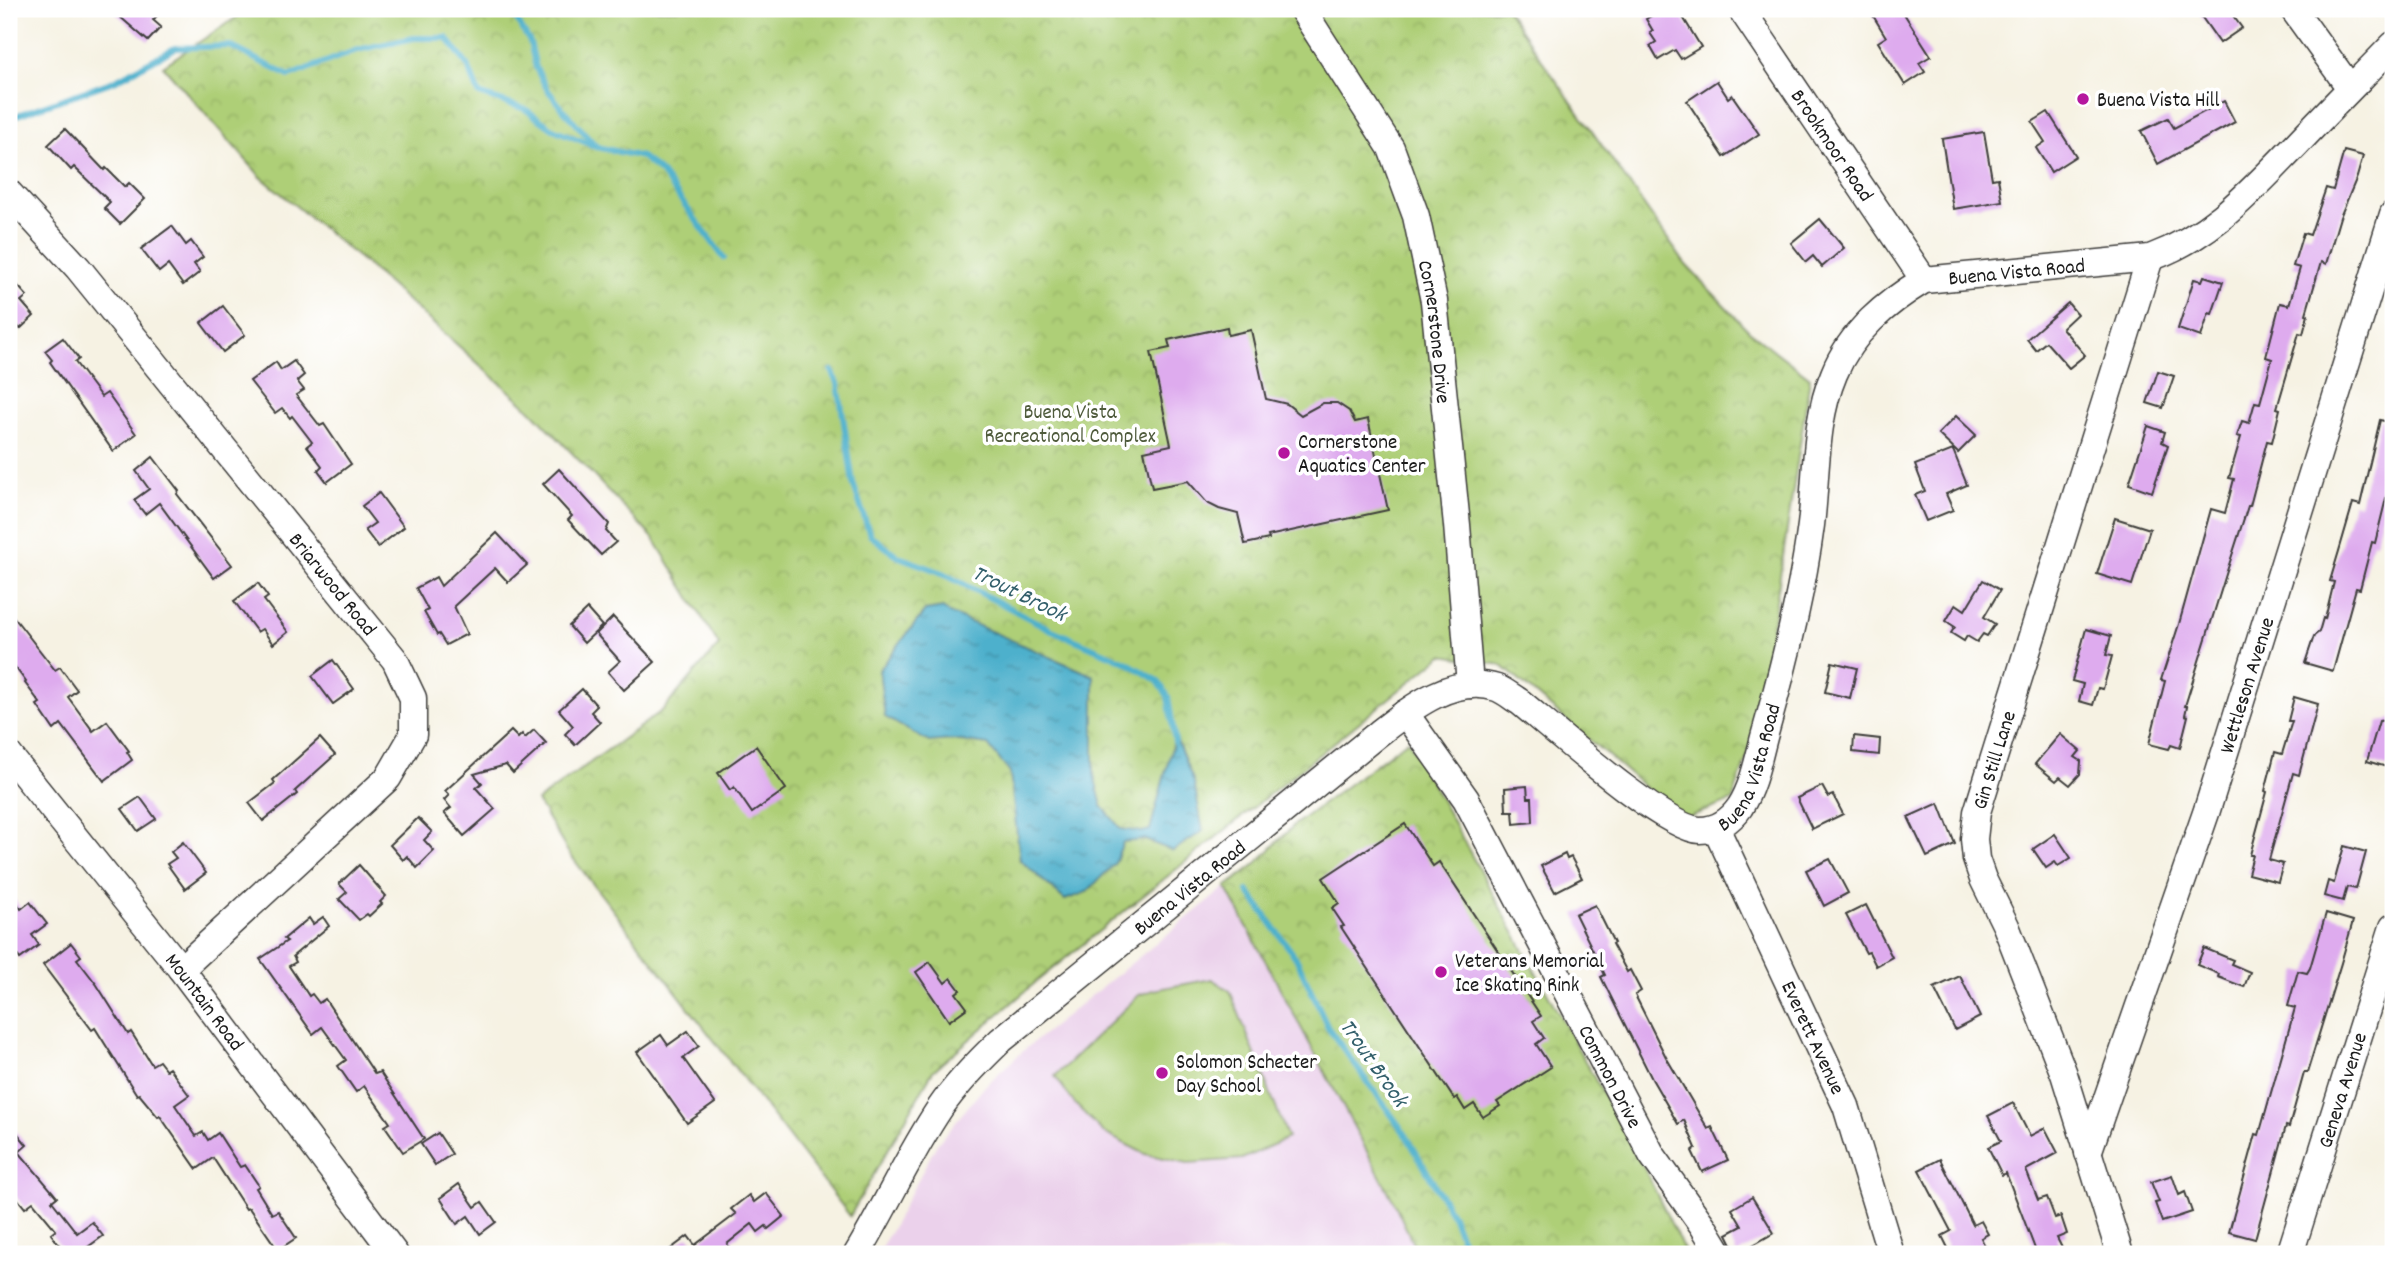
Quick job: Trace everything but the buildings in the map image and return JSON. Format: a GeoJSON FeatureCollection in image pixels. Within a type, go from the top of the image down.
{"type":"FeatureCollection","features":[{"type":"Feature","properties":{"kind":"street","name":"Cornerstone Drive"},"geometry":{"type":"LineString","coordinates":[[1302,9],[1391,149],[1416,216],[1434,301],[1470,685]]}},
{"type":"Feature","properties":{"kind":"street","name":"Brookmoor Road"},"geometry":{"type":"LineString","coordinates":[[1741,9],[1924,280]]}},
{"type":"Feature","properties":{"kind":"street"},"geometry":{"type":"LineString","coordinates":[[2293,9],[2350,88]]}},
{"type":"Feature","properties":{"kind":"street","name":"Buena Vista Road"},"geometry":{"type":"LineString","coordinates":[[857,1254],[923,1134],[968,1072],[1001,1040],[1405,713],[1433,695],[1470,685],[1497,688],[1520,702],[1653,809],[1700,830],[1716,828],[1731,818],[1742,804],[1752,779],[1774,702],[1811,526],[1820,432],[1831,381],[1841,358],[1856,336],[1901,294],[1924,280],[2150,258],[2178,248],[2209,229],[2240,203],[2393,45]]}},
{"type":"Feature","properties":{"kind":"street","name":"Briarwood Road"},"geometry":{"type":"LineString","coordinates":[[9,193],[78,268],[395,660],[412,698],[413,735],[388,778],[181,969]]}},
{"type":"Feature","properties":{"kind":"street","name":"Wettleson Avenue"},"geometry":{"type":"LineString","coordinates":[[2088,1153],[2207,810],[2393,214]]}},
{"type":"Feature","properties":{"kind":"street","name":"Gin Still Lane"},"geometry":{"type":"LineString","coordinates":[[2120,1254],[2064,1074],[2006,926],[1983,879],[1976,859],[1974,839],[1977,812],[2150,258]]}},
{"type":"Feature","properties":{"kind":"street","name":"Common Drive"},"geometry":{"type":"LineString","coordinates":[[1405,713],[1466,799],[1652,1155],[1720,1254]]}},
{"type":"Feature","properties":{"kind":"street","name":"Mountain Road"},"geometry":{"type":"LineString","coordinates":[[9,755],[181,969],[395,1254]]}},
{"type":"Feature","properties":{"kind":"street","name":"Everett Avenue"},"geometry":{"type":"LineString","coordinates":[[1716,828],[1846,1105],[1891,1254]]}},
{"type":"Feature","properties":{"kind":"street","name":"Geneva Avenue"},"geometry":{"type":"LineString","coordinates":[[2290,1254],[2393,927]]}},
{"type":"Feature","properties":{"kind":"shaded area","name":"Solomon Schecter Day School"},"geometry":{"type":"Polygon","coordinates":[[[1226,887],[1394,1202],[1418,1254],[878,1254],[937,1144],[986,1085],[1024,1050],[1226,887]]]}},
{"type":"Feature","properties":{"kind":"green space","name":"Buena Vista Recreational Complex"},"geometry":{"type":"Polygon","coordinates":[[[249,9],[1506,9],[1686,265],[1749,331],[1810,378],[1768,655],[1780,662],[1732,801],[1680,820],[1501,665],[1443,655],[1036,982],[933,1071],[850,1216],[568,852],[537,801],[663,710],[719,645],[654,539],[532,411],[366,264],[261,177],[163,66],[249,9]]]}},
{"type":"Feature","properties":{"kind":"green space"},"geometry":{"type":"Polygon","coordinates":[[[1408,740],[1645,1170],[1686,1254],[1418,1254],[1394,1202],[1226,887],[1256,864],[1293,826],[1408,740]]]}},
{"type":"Feature","properties":{"kind":"green space"},"geometry":{"type":"Polygon","coordinates":[[[1212,979],[1230,991],[1288,1138],[1242,1159],[1188,1163],[1145,1154],[1104,1133],[1075,1104],[1055,1076],[1139,995],[1212,979]]]}},
{"type":"Feature","properties":{"kind":"water"},"geometry":{"type":"Polygon","coordinates":[[[943,608],[1094,676],[1094,775],[1102,806],[1121,829],[1142,832],[1150,830],[1175,736],[1194,782],[1203,831],[1173,851],[1145,840],[1123,842],[1115,863],[1087,892],[1065,900],[1020,860],[1010,773],[988,745],[952,740],[929,742],[885,717],[879,670],[925,611],[943,608]]]}},
{"type":"Feature","properties":{"kind":"waterway","name":"Trout Brook"},"geometry":{"type":"LineString","coordinates":[[510,9],[530,42],[536,68],[561,107],[597,147],[642,157],[661,173],[724,258]]}},
{"type":"Feature","properties":{"kind":"waterway"},"geometry":{"type":"LineString","coordinates":[[9,118],[114,81],[175,48],[230,46],[289,76],[357,50],[414,38],[447,38],[468,66],[479,94],[525,109],[553,129],[597,147]]}},
{"type":"Feature","properties":{"kind":"waterway","name":"Trout Brook"},"geometry":{"type":"LineString","coordinates":[[832,371],[838,383],[853,483],[870,535],[899,557],[940,572],[1052,630],[1126,662],[1157,680],[1168,696],[1175,742]]}},
{"type":"Feature","properties":{"kind":"waterway","name":"Trout Brook"},"geometry":{"type":"LineString","coordinates":[[1248,891],[1296,958],[1329,1029],[1406,1135],[1452,1215],[1462,1241],[1472,1254]]}},
{"type":"Feature","properties":{"kind":"place","name":"Buena Vista Hill"},"geometry":{"type":"Point","coordinates":[2083,99]}},
{"type":"Feature","properties":{"kind":"place","name":"Cornerstone Aquatics Center"},"geometry":{"type":"Point","coordinates":[1284,453]}},
{"type":"Feature","properties":{"kind":"place","name":"Veterans Memorial Ice Skating Rink"},"geometry":{"type":"Point","coordinates":[1441,972]}},
{"type":"Feature","properties":{"kind":"place","name":"Solomon Schecter Day School"},"geometry":{"type":"Point","coordinates":[1162,1073]}}]}
